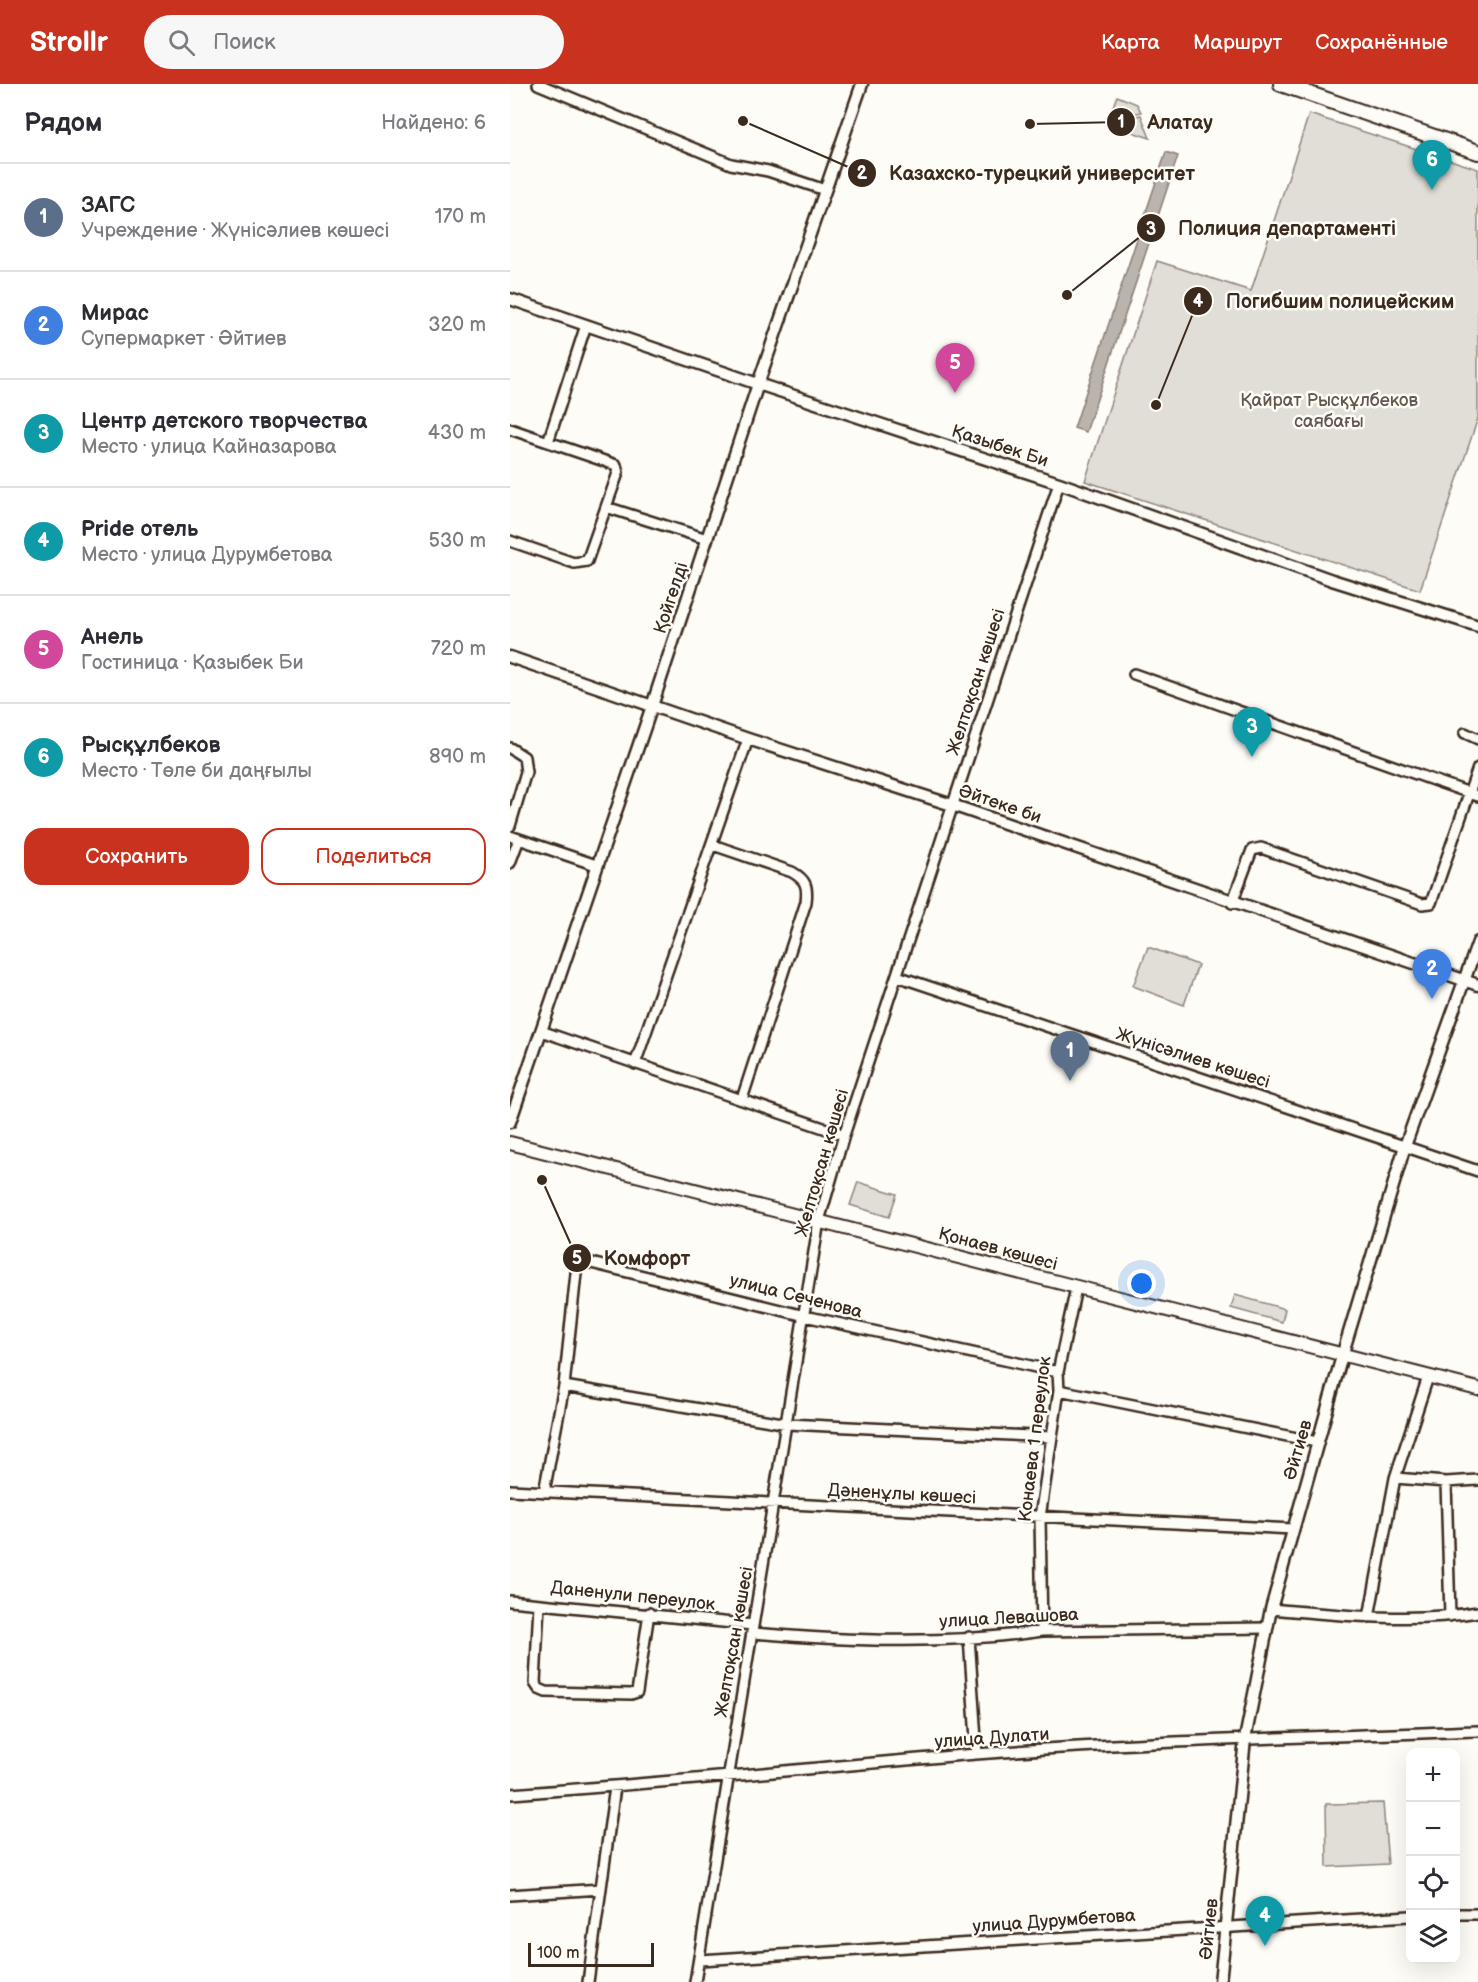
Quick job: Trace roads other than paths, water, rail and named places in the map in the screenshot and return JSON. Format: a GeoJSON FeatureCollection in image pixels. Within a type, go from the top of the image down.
{"type":"FeatureCollection","features":[{"type":"Feature","properties":{"kind":"main road"},"geometry":{"type":"LineString","coordinates":[[1281,84],[1478,152]]}},
{"type":"Feature","properties":{"kind":"main road","name":"Қонаев көшесі"},"geometry":{"type":"LineString","coordinates":[[510,1143],[1478,1389]]}},
{"type":"Feature","properties":{"kind":"street"},"geometry":{"type":"LineString","coordinates":[[538,84],[731,164],[768,171],[825,190]]}},
{"type":"Feature","properties":{"kind":"street","name":"Қойгелді"},"geometry":{"type":"LineString","coordinates":[[510,1122],[652,706],[758,384],[862,84]]}},
{"type":"Feature","properties":{"kind":"street","name":"Қазыбек Би"},"geometry":{"type":"LineString","coordinates":[[510,299],[1059,483],[1332,580],[1478,626]]}},
{"type":"Feature","properties":{"kind":"street"},"geometry":{"type":"LineString","coordinates":[[549,442],[586,325]]}},
{"type":"Feature","properties":{"kind":"street"},"geometry":{"type":"LineString","coordinates":[[510,429],[616,465],[618,474],[587,561],[574,563],[510,541]]}},
{"type":"Feature","properties":{"kind":"street","name":"Желтоқсан көшесі"},"geometry":{"type":"LineString","coordinates":[[695,1982],[775,1504],[819,1221],[844,1135],[1059,483]]}},
{"type":"Feature","properties":{"kind":"street"},"geometry":{"type":"LineString","coordinates":[[606,507],[707,539]]}},
{"type":"Feature","properties":{"kind":"street","name":"Әйтеке би"},"geometry":{"type":"LineString","coordinates":[[510,657],[748,739],[952,805],[1478,986]]}},
{"type":"Feature","properties":{"kind":"street"},"geometry":{"type":"LineString","coordinates":[[1134,674],[1473,795]]}},
{"type":"Feature","properties":{"kind":"street"},"geometry":{"type":"LineString","coordinates":[[1466,733],[1478,739]]}},
{"type":"Feature","properties":{"kind":"street"},"geometry":{"type":"LineString","coordinates":[[635,1064],[748,739]]}},
{"type":"Feature","properties":{"kind":"street"},"geometry":{"type":"LineString","coordinates":[[510,748],[524,757],[526,772],[510,826]]}},
{"type":"Feature","properties":{"kind":"street"},"geometry":{"type":"LineString","coordinates":[[1232,903],[1252,850],[1261,848],[1422,904],[1431,903],[1473,795],[1478,768]]}},
{"type":"Feature","properties":{"kind":"street"},"geometry":{"type":"LineString","coordinates":[[510,863],[514,837],[596,865]]}},
{"type":"Feature","properties":{"kind":"street"},"geometry":{"type":"LineString","coordinates":[[713,844],[792,872],[802,878],[808,887],[806,902],[742,1099]]}},
{"type":"Feature","properties":{"kind":"street","name":"Әйтиев"},"geometry":{"type":"LineString","coordinates":[[1220,1982],[1245,1739],[1271,1609],[1317,1442],[1405,1146],[1478,942]]}},
{"type":"Feature","properties":{"kind":"street","name":"Жүнісәлиев көшесі"},"geometry":{"type":"LineString","coordinates":[[897,976],[1478,1171]]}},
{"type":"Feature","properties":{"kind":"street"},"geometry":{"type":"LineString","coordinates":[[541,1031],[844,1135]]}},
{"type":"Feature","properties":{"kind":"street","name":"улица Сеченова"},"geometry":{"type":"LineString","coordinates":[[544,1492],[564,1386],[579,1260],[805,1316],[1058,1372]]}},
{"type":"Feature","properties":{"kind":"street","name":"Конаева 1 переулок"},"geometry":{"type":"LineString","coordinates":[[1042,1631],[1040,1517],[1059,1390],[1058,1372],[1076,1288]]}},
{"type":"Feature","properties":{"kind":"street"},"geometry":{"type":"LineString","coordinates":[[1369,1617],[1395,1478],[1428,1377]]}},
{"type":"Feature","properties":{"kind":"street"},"geometry":{"type":"LineString","coordinates":[[564,1386],[788,1424],[1052,1437]]}},
{"type":"Feature","properties":{"kind":"street"},"geometry":{"type":"LineString","coordinates":[[1059,1390],[1317,1442]]}},
{"type":"Feature","properties":{"kind":"street"},"geometry":{"type":"LineString","coordinates":[[1395,1478],[1446,1482],[1478,1480]]}},
{"type":"Feature","properties":{"kind":"street"},"geometry":{"type":"LineString","coordinates":[[1446,1482],[1450,1616]]}},
{"type":"Feature","properties":{"kind":"street","name":"Дәненұлы көшесі"},"geometry":{"type":"LineString","coordinates":[[510,1490],[1293,1529]]}},
{"type":"Feature","properties":{"kind":"street","name":"Даненули переулок"},"geometry":{"type":"LineString","coordinates":[[510,1601],[649,1613],[753,1629]]}},
{"type":"Feature","properties":{"kind":"street"},"geometry":{"type":"LineString","coordinates":[[539,1604],[535,1683],[539,1689],[546,1692],[631,1694],[637,1692],[649,1613]]}},
{"type":"Feature","properties":{"kind":"street"},"geometry":{"type":"LineString","coordinates":[[1271,1609],[1369,1617],[1450,1616],[1478,1612]]}},
{"type":"Feature","properties":{"kind":"street","name":"улица Левашова"},"geometry":{"type":"LineString","coordinates":[[753,1629],[845,1640],[1006,1636],[1042,1631],[1267,1628]]}},
{"type":"Feature","properties":{"kind":"street"},"geometry":{"type":"LineString","coordinates":[[969,1637],[977,1754]]}},
{"type":"Feature","properties":{"kind":"street","name":"улица Дулати"},"geometry":{"type":"LineString","coordinates":[[510,1794],[728,1778],[977,1754],[1245,1739],[1478,1731]]}},
{"type":"Feature","properties":{"kind":"street"},"geometry":{"type":"LineString","coordinates":[[588,1982],[615,1787]]}},
{"type":"Feature","properties":{"kind":"street"},"geometry":{"type":"LineString","coordinates":[[510,1895],[601,1889]]}},
{"type":"Feature","properties":{"kind":"street"},"geometry":{"type":"LineString","coordinates":[[1460,1914],[1478,1914]]}},
{"type":"Feature","properties":{"kind":"street","name":"улица Дурумбетова"},"geometry":{"type":"LineString","coordinates":[[700,1960],[1406,1916]]}},
{"type":"Feature","properties":{"kind":"place","name":"Казахско-турецкий университет"},"geometry":{"type":"Point","coordinates":[743,121]}},
{"type":"Feature","properties":{"kind":"place","name":"Алатау"},"geometry":{"type":"Point","coordinates":[1030,124]}},
{"type":"Feature","properties":{"kind":"place","name":"Рысқұлбеков"},"geometry":{"type":"Point","coordinates":[1432,190]}},
{"type":"Feature","properties":{"kind":"place","name":"Полиция департаменті"},"geometry":{"type":"Point","coordinates":[1067,295]}},
{"type":"Feature","properties":{"kind":"place","name":"Анель"},"geometry":{"type":"Point","coordinates":[955,393]}},
{"type":"Feature","properties":{"kind":"place","name":"Погибшим полицейским"},"geometry":{"type":"Point","coordinates":[1156,405]}},
{"type":"Feature","properties":{"kind":"place","name":"Центр детского творчества"},"geometry":{"type":"Point","coordinates":[1252,757]}},
{"type":"Feature","properties":{"kind":"place","name":"Мирас"},"geometry":{"type":"Point","coordinates":[1432,999]}},
{"type":"Feature","properties":{"kind":"place","name":"ЗАГС"},"geometry":{"type":"Point","coordinates":[1070,1081]}},
{"type":"Feature","properties":{"kind":"place","name":"Комфорт"},"geometry":{"type":"Point","coordinates":[542,1180]}},
{"type":"Feature","properties":{"kind":"place","name":"Pride отель"},"geometry":{"type":"Point","coordinates":[1265,1946]}},
{"type":"Feature","properties":{"kind":"park label","name":"Қайрат Рысқұлбеков саябағы"},"geometry":{"type":"Point","coordinates":[1329,410]}}]}
